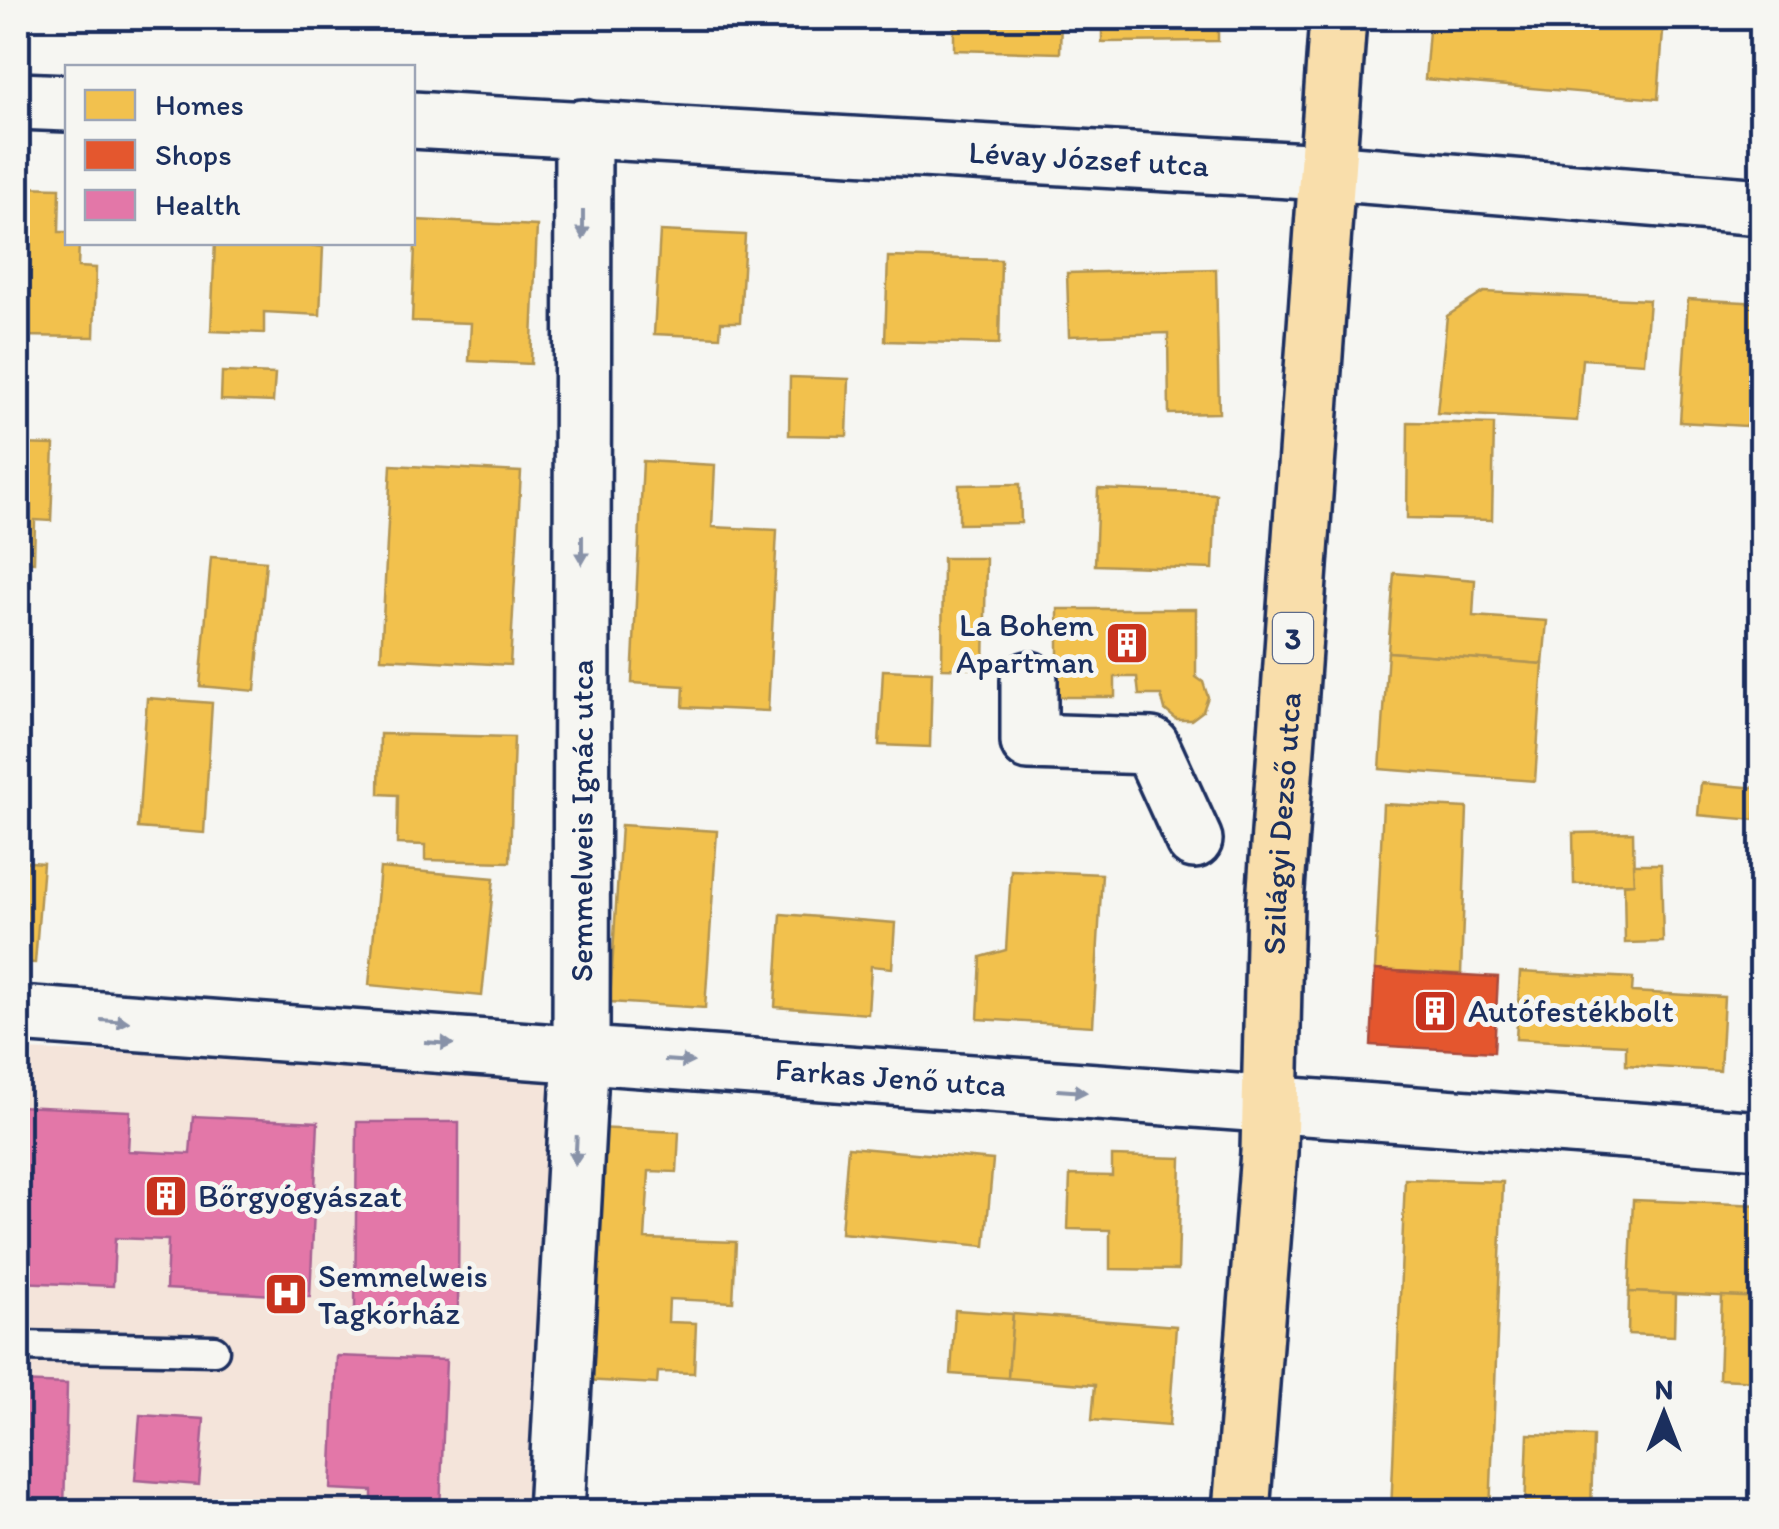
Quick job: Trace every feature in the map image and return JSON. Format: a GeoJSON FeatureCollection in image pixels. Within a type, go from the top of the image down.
{"type":"FeatureCollection","features":[{"type":"Feature","properties":{"kind":"main road","name":"Szilágyi Dezső utca"},"geometry":{"type":"LineString","coordinates":[[1241,1512],[1270,1104],[1275,903],[1338,18]]}},
{"type":"Feature","properties":{"kind":"street"},"geometry":{"type":"LineString","coordinates":[[18,101],[65,103]]}},
{"type":"Feature","properties":{"kind":"street","name":"Lévay József utca"},"geometry":{"type":"LineString","coordinates":[[415,120],[1326,172],[1762,207]]}},
{"type":"Feature","properties":{"kind":"street","name":"Semmelweis Ignác utca"},"geometry":{"type":"LineString","coordinates":[[556,1512],[582,1053],[583,128]]}},
{"type":"Feature","properties":{"kind":"street"},"geometry":{"type":"LineString","coordinates":[[1029,680],[1029,742],[1150,746],[1163,753],[1194,840]]}},
{"type":"Feature","properties":{"kind":"street","name":"Farkas Jenő utca"},"geometry":{"type":"LineString","coordinates":[[18,1014],[1762,1140]]}},
{"type":"Feature","properties":{"kind":"lane"},"geometry":{"type":"LineString","coordinates":[[18,1346],[214,1350]]}},
{"type":"Feature","properties":{"kind":"shaded area","name":"Semmelweis Tagkórház"},"geometry":{"type":"Polygon","coordinates":[[[18,1050],[470,1062],[568,1076],[540,1511],[18,1512],[18,1050]]]}},
{"type":"Feature","properties":{"kind":"building: Homes"},"geometry":{"type":"Polygon","coordinates":[[[568,18],[702,18],[702,28],[568,22],[568,18]]]}},
{"type":"Feature","properties":{"kind":"building: Homes"},"geometry":{"type":"Polygon","coordinates":[[[827,18],[827,22],[739,21],[827,18]]]}},
{"type":"Feature","properties":{"kind":"building: Homes"},"geometry":{"type":"Polygon","coordinates":[[[954,18],[1061,18],[1060,53],[954,50],[954,18]]]}},
{"type":"Feature","properties":{"kind":"building: Homes"},"geometry":{"type":"Polygon","coordinates":[[[1102,18],[1218,18],[1218,41],[1102,42],[1102,18]]]}},
{"type":"Feature","properties":{"kind":"building: Homes"},"geometry":{"type":"Polygon","coordinates":[[[1430,18],[1664,18],[1658,99],[1425,79],[1430,18]]]}},
{"type":"Feature","properties":{"kind":"building: Homes"},"geometry":{"type":"Polygon","coordinates":[[[18,187],[60,188],[59,232],[65,232],[65,245],[79,245],[78,267],[96,268],[94,337],[18,336],[18,187]]]}},
{"type":"Feature","properties":{"kind":"building: Homes"},"geometry":{"type":"Polygon","coordinates":[[[416,220],[537,226],[531,364],[469,361],[471,323],[412,321],[416,220]]]}},
{"type":"Feature","properties":{"kind":"building: Homes"},"geometry":{"type":"Polygon","coordinates":[[[660,231],[745,235],[740,322],[721,322],[720,337],[654,334],[660,231]]]}},
{"type":"Feature","properties":{"kind":"building: Homes"},"geometry":{"type":"Polygon","coordinates":[[[215,245],[323,247],[320,315],[264,312],[264,333],[211,331],[215,245]]]}},
{"type":"Feature","properties":{"kind":"building: Homes"},"geometry":{"type":"Polygon","coordinates":[[[888,257],[1001,260],[999,344],[885,341],[888,257]]]}},
{"type":"Feature","properties":{"kind":"building: Homes"},"geometry":{"type":"Polygon","coordinates":[[[1216,269],[1219,413],[1169,414],[1168,333],[1069,336],[1067,273],[1216,269]]]}},
{"type":"Feature","properties":{"kind":"building: Homes"},"geometry":{"type":"Polygon","coordinates":[[[1484,292],[1649,300],[1644,363],[1582,359],[1577,421],[1437,413],[1447,316],[1484,292]]]}},
{"type":"Feature","properties":{"kind":"building: Homes"},"geometry":{"type":"Polygon","coordinates":[[[1688,299],[1762,303],[1762,427],[1680,422],[1688,299]]]}},
{"type":"Feature","properties":{"kind":"building: Homes"},"geometry":{"type":"Polygon","coordinates":[[[222,372],[275,374],[273,402],[221,400],[222,372]]]}},
{"type":"Feature","properties":{"kind":"building: Homes"},"geometry":{"type":"Polygon","coordinates":[[[790,377],[849,379],[847,436],[789,435],[790,377]]]}},
{"type":"Feature","properties":{"kind":"building: Homes"},"geometry":{"type":"Polygon","coordinates":[[[1408,422],[1494,424],[1492,520],[1407,518],[1408,422]]]}},
{"type":"Feature","properties":{"kind":"building: Homes"},"geometry":{"type":"Polygon","coordinates":[[[18,444],[54,445],[51,521],[35,520],[34,562],[18,561],[18,444]]]}},
{"type":"Feature","properties":{"kind":"building: Homes"},"geometry":{"type":"Polygon","coordinates":[[[643,461],[715,465],[712,527],[777,530],[768,711],[683,707],[684,686],[632,683],[643,461]]]}},
{"type":"Feature","properties":{"kind":"building: Homes"},"geometry":{"type":"Polygon","coordinates":[[[391,465],[521,472],[510,665],[381,658],[391,465]]]}},
{"type":"Feature","properties":{"kind":"building: Homes"},"geometry":{"type":"Polygon","coordinates":[[[1020,484],[1021,523],[959,524],[959,485],[1020,484]]]}},
{"type":"Feature","properties":{"kind":"building: Homes"},"geometry":{"type":"Polygon","coordinates":[[[1098,489],[1216,494],[1213,569],[1095,565],[1098,489]]]}},
{"type":"Feature","properties":{"kind":"building: Homes"},"geometry":{"type":"Polygon","coordinates":[[[211,557],[266,561],[255,691],[200,686],[211,557]]]}},
{"type":"Feature","properties":{"kind":"building: Homes"},"geometry":{"type":"Polygon","coordinates":[[[943,558],[986,558],[984,669],[942,668],[943,558]]]}},
{"type":"Feature","properties":{"kind":"building: Homes"},"geometry":{"type":"Polygon","coordinates":[[[1394,573],[1475,580],[1473,616],[1547,621],[1543,664],[1388,652],[1394,573]]]}},
{"type":"Feature","properties":{"kind":"building: Homes","name":"La Bohem Apartman"},"geometry":{"type":"Polygon","coordinates":[[[1058,609],[1196,609],[1196,677],[1203,682],[1208,697],[1203,711],[1191,720],[1177,720],[1165,710],[1161,695],[1139,695],[1137,677],[1115,677],[1115,697],[1058,697],[1058,609]]]}},
{"type":"Feature","properties":{"kind":"building: Homes"},"geometry":{"type":"Polygon","coordinates":[[[1388,652],[1543,664],[1535,781],[1380,769],[1388,652]]]}},
{"type":"Feature","properties":{"kind":"building: Homes"},"geometry":{"type":"Polygon","coordinates":[[[883,670],[932,672],[930,747],[879,745],[883,670]]]}},
{"type":"Feature","properties":{"kind":"building: Homes"},"geometry":{"type":"Polygon","coordinates":[[[147,698],[212,703],[204,833],[138,828],[147,698]]]}},
{"type":"Feature","properties":{"kind":"building: Homes"},"geometry":{"type":"Polygon","coordinates":[[[380,734],[514,737],[510,862],[425,860],[425,845],[397,844],[398,795],[379,794],[380,734]]]}},
{"type":"Feature","properties":{"kind":"building: Homes"},"geometry":{"type":"Polygon","coordinates":[[[1701,783],[1757,788],[1755,820],[1698,815],[1701,783]]]}},
{"type":"Feature","properties":{"kind":"building: Homes"},"geometry":{"type":"Polygon","coordinates":[[[1383,804],[1467,808],[1461,974],[1375,970],[1383,804]]]}},
{"type":"Feature","properties":{"kind":"building: Homes"},"geometry":{"type":"Polygon","coordinates":[[[621,825],[717,831],[705,1008],[610,1002],[621,825]]]}},
{"type":"Feature","properties":{"kind":"building: Homes"},"geometry":{"type":"Polygon","coordinates":[[[1633,832],[1634,883],[1574,884],[1573,833],[1633,832]]]}},
{"type":"Feature","properties":{"kind":"building: Homes"},"geometry":{"type":"Polygon","coordinates":[[[18,861],[43,863],[35,963],[18,962],[18,861]]]}},
{"type":"Feature","properties":{"kind":"building: Homes"},"geometry":{"type":"Polygon","coordinates":[[[1633,864],[1661,864],[1663,942],[1625,943],[1624,884],[1634,883],[1633,864]]]}},
{"type":"Feature","properties":{"kind":"building: Homes"},"geometry":{"type":"Polygon","coordinates":[[[380,868],[494,878],[482,996],[369,985],[380,868]]]}},
{"type":"Feature","properties":{"kind":"building: Homes"},"geometry":{"type":"Polygon","coordinates":[[[1011,870],[1102,874],[1093,1026],[978,1019],[981,957],[1006,950],[1011,870]]]}},
{"type":"Feature","properties":{"kind":"building: Homes"},"geometry":{"type":"Polygon","coordinates":[[[781,914],[895,923],[892,968],[871,966],[868,1014],[775,1007],[781,914]]]}},
{"type":"Feature","properties":{"kind":"building: Homes"},"geometry":{"type":"Polygon","coordinates":[[[1520,972],[1633,978],[1632,992],[1724,997],[1720,1071],[1626,1065],[1626,1045],[1516,1039],[1520,972]]]}},
{"type":"Feature","properties":{"kind":"building: Homes"},"geometry":{"type":"Polygon","coordinates":[[[596,1128],[679,1132],[677,1172],[649,1171],[645,1239],[736,1242],[733,1302],[669,1299],[668,1322],[696,1323],[694,1373],[658,1372],[657,1384],[584,1380],[596,1128]]]}},
{"type":"Feature","properties":{"kind":"building: Homes"},"geometry":{"type":"Polygon","coordinates":[[[848,1147],[993,1160],[985,1246],[841,1233],[848,1147]]]}},
{"type":"Feature","properties":{"kind":"building: Homes"},"geometry":{"type":"Polygon","coordinates":[[[1112,1156],[1181,1158],[1178,1270],[1110,1269],[1110,1230],[1068,1229],[1070,1175],[1112,1176],[1112,1156]]]}},
{"type":"Feature","properties":{"kind":"building: Homes"},"geometry":{"type":"Polygon","coordinates":[[[1405,1179],[1503,1182],[1490,1512],[1391,1512],[1405,1179]]]}},
{"type":"Feature","properties":{"kind":"building: Homes"},"geometry":{"type":"Polygon","coordinates":[[[1633,1200],[1762,1205],[1762,1298],[1629,1292],[1633,1200]]]}},
{"type":"Feature","properties":{"kind":"building: Homes"},"geometry":{"type":"Polygon","coordinates":[[[1629,1292],[1675,1294],[1674,1336],[1628,1334],[1629,1292]]]}},
{"type":"Feature","properties":{"kind":"building: Homes"},"geometry":{"type":"Polygon","coordinates":[[[1722,1296],[1762,1298],[1759,1381],[1719,1379],[1722,1296]]]}},
{"type":"Feature","properties":{"kind":"building: Homes"},"geometry":{"type":"Polygon","coordinates":[[[955,1310],[1013,1314],[1008,1378],[951,1374],[955,1310]]]}},
{"type":"Feature","properties":{"kind":"building: Homes"},"geometry":{"type":"Polygon","coordinates":[[[1013,1314],[1176,1326],[1169,1426],[1092,1420],[1095,1385],[1008,1378],[1013,1314]]]}},
{"type":"Feature","properties":{"kind":"building: Homes"},"geometry":{"type":"Polygon","coordinates":[[[1528,1434],[1593,1436],[1591,1512],[1525,1512],[1528,1434]]]}},
{"type":"Feature","properties":{"kind":"building: Shops","name":"Autófestékbolt"},"geometry":{"type":"Polygon","coordinates":[[[1375,970],[1498,977],[1494,1052],[1371,1045],[1375,970]]]}},
{"type":"Feature","properties":{"kind":"building: Health","name":"Bőrgyógyászat"},"geometry":{"type":"Polygon","coordinates":[[[18,1106],[130,1111],[128,1151],[190,1154],[193,1116],[318,1122],[310,1297],[166,1289],[168,1240],[115,1238],[113,1286],[18,1282],[18,1106]]]}},
{"type":"Feature","properties":{"kind":"building: Health"},"geometry":{"type":"Polygon","coordinates":[[[357,1122],[459,1122],[458,1311],[355,1311],[357,1122]]]}},
{"type":"Feature","properties":{"kind":"building: Health"},"geometry":{"type":"Polygon","coordinates":[[[337,1356],[446,1360],[440,1512],[372,1512],[372,1491],[331,1489],[337,1356]]]}},
{"type":"Feature","properties":{"kind":"building: Health"},"geometry":{"type":"Polygon","coordinates":[[[18,1382],[67,1384],[64,1512],[18,1512],[18,1382]]]}},
{"type":"Feature","properties":{"kind":"building: Health"},"geometry":{"type":"Polygon","coordinates":[[[140,1415],[204,1419],[199,1485],[135,1480],[140,1415]]]}},
{"type":"Feature","properties":{"kind":"place","name":"La Bohem Apartman"},"geometry":{"type":"Point","coordinates":[1127,643]}},
{"type":"Feature","properties":{"kind":"place","name":"Autófestékbolt"},"geometry":{"type":"Point","coordinates":[1435,1011]}},
{"type":"Feature","properties":{"kind":"place","name":"Bőrgyógyászat"},"geometry":{"type":"Point","coordinates":[166,1196]}},
{"type":"Feature","properties":{"kind":"place","name":"Semmelweis Tagkórház"},"geometry":{"type":"Point","coordinates":[286,1294]}}]}
